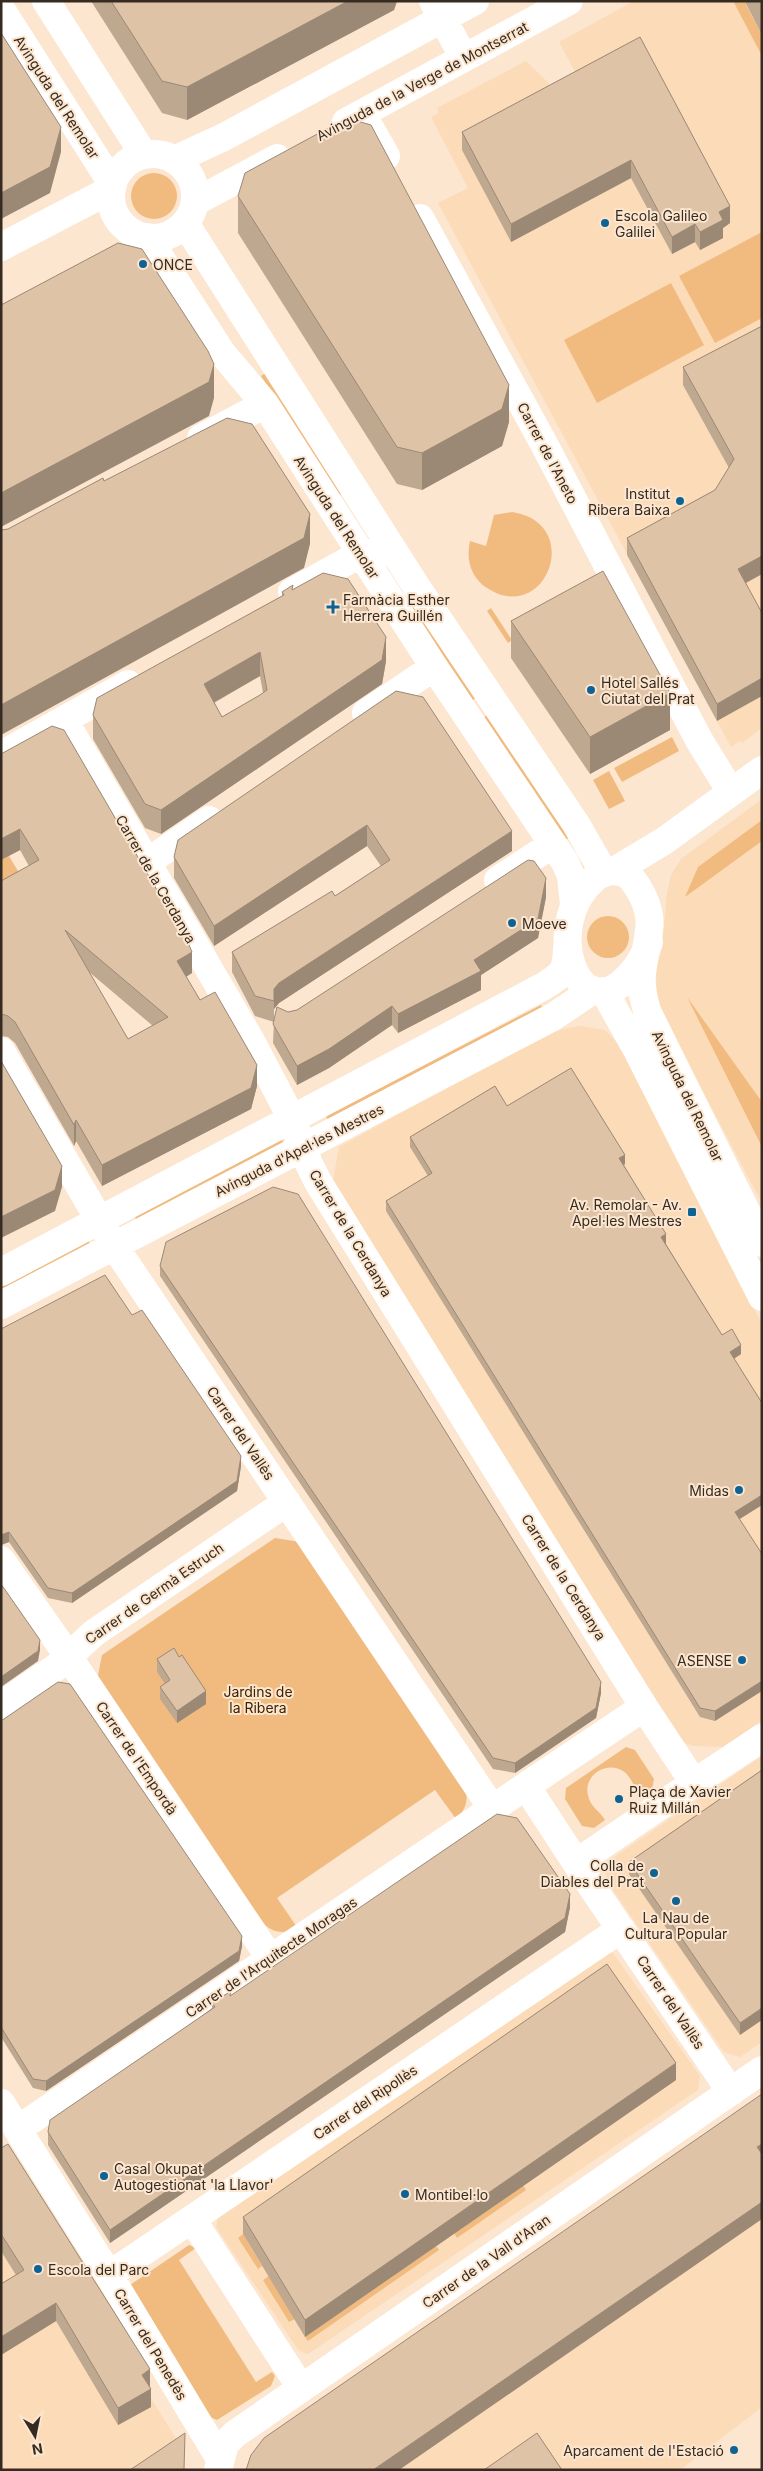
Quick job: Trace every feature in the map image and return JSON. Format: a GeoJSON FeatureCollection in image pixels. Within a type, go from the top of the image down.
{"type":"FeatureCollection","features":[{"type":"Feature","properties":{"kind":"street"},"geometry":{"type":"LineString","coordinates":[[46,1],[144,156]]}},
{"type":"Feature","properties":{"kind":"street"},"geometry":{"type":"LineString","coordinates":[[174,160],[224,137],[438,10],[476,1]]}},
{"type":"Feature","properties":{"kind":"street","name":"Avinguda de la Verge de Montserrat"},"geometry":{"type":"LineString","coordinates":[[321,135],[569,1]]}},
{"type":"Feature","properties":{"kind":"street","name":"Avinguda del Remolar"},"geometry":{"type":"LineString","coordinates":[[1,9],[112,187]]}},
{"type":"Feature","properties":{"kind":"street"},"geometry":{"type":"LineString","coordinates":[[438,10],[464,58]]}},
{"type":"Feature","properties":{"kind":"street","name":"Carrer de l'Aneto"},"geometry":{"type":"LineString","coordinates":[[362,114],[544,444],[699,740],[732,792]]}},
{"type":"Feature","properties":{"kind":"street"},"geometry":{"type":"LineString","coordinates":[[108,249],[142,236],[164,236],[190,212],[297,148]]}},
{"type":"Feature","properties":{"kind":"street"},"geometry":{"type":"LineString","coordinates":[[142,236],[128,230],[116,216],[111,198],[112,187],[125,165],[144,156],[157,154],[174,160],[187,171],[191,179],[190,212],[416,586],[609,872],[661,843],[762,770]]}},
{"type":"Feature","properties":{"kind":"street"},"geometry":{"type":"LineString","coordinates":[[1,247],[112,187]]}},
{"type":"Feature","properties":{"kind":"street","name":"Avinguda del Remolar"},"geometry":{"type":"LineString","coordinates":[[142,236],[222,353],[265,404],[360,554],[553,844],[569,869],[574,905]]}},
{"type":"Feature","properties":{"kind":"street"},"geometry":{"type":"LineString","coordinates":[[180,449],[265,404]]}},
{"type":"Feature","properties":{"kind":"street"},"geometry":{"type":"LineString","coordinates":[[270,604],[360,554],[374,553],[380,556],[401,577],[416,586]]}},
{"type":"Feature","properties":{"kind":"street"},"geometry":{"type":"LineString","coordinates":[[342,730],[434,667]]}},
{"type":"Feature","properties":{"kind":"street"},"geometry":{"type":"LineString","coordinates":[[1,755],[150,672]]}},
{"type":"Feature","properties":{"kind":"street","name":"Carrer de la Cerdanya"},"geometry":{"type":"LineString","coordinates":[[64,720],[251,1041],[292,1119],[302,1148],[318,1182],[644,1707]]}},
{"type":"Feature","properties":{"kind":"street"},"geometry":{"type":"LineString","coordinates":[[146,863],[229,806]]}},
{"type":"Feature","properties":{"kind":"street"},"geometry":{"type":"LineString","coordinates":[[590,846],[621,851],[661,843]]}},
{"type":"Feature","properties":{"kind":"street"},"geometry":{"type":"LineString","coordinates":[[647,906],[650,867],[654,853],[661,843]]}},
{"type":"Feature","properties":{"kind":"street"},"geometry":{"type":"LineString","coordinates":[[480,892],[553,844]]}},
{"type":"Feature","properties":{"kind":"street","name":"Avinguda del Remolar"},"geometry":{"type":"LineString","coordinates":[[649,942],[637,967],[618,987],[598,990],[582,984],[576,977],[567,949],[567,932],[574,905],[585,888],[597,876],[609,872],[624,872],[633,879],[647,906],[650,922],[649,942],[642,973],[642,992],[650,1018],[762,1243]]}},
{"type":"Feature","properties":{"kind":"street"},"geometry":{"type":"LineString","coordinates":[[1,1272],[544,986],[562,975],[566,964],[567,949]]}},
{"type":"Feature","properties":{"kind":"street","name":"Avinguda del Remolar"},"geometry":{"type":"LineString","coordinates":[[598,990],[637,1050],[762,1297]]}},
{"type":"Feature","properties":{"kind":"street","name":"Avinguda d'Apel·les Mestres"},"geometry":{"type":"LineString","coordinates":[[1,1305],[558,1014],[598,990]]}},
{"type":"Feature","properties":{"kind":"street"},"geometry":{"type":"LineString","coordinates":[[558,1014],[587,1015],[625,1030]]}},
{"type":"Feature","properties":{"kind":"street","name":"Carrer del Vallès"},"geometry":{"type":"LineString","coordinates":[[1,1052],[115,1247],[492,1808]]}},
{"type":"Feature","properties":{"kind":"street","name":"Carrer de Germà Estruch"},"geometry":{"type":"LineString","coordinates":[[1,1706],[58,1666],[94,1633],[287,1502]]}},
{"type":"Feature","properties":{"kind":"street","name":"Carrer de l'Empordà"},"geometry":{"type":"LineString","coordinates":[[1,1560],[68,1656],[270,1958]]}},
{"type":"Feature","properties":{"kind":"street"},"geometry":{"type":"LineString","coordinates":[[694,1783],[644,1707],[526,1786],[576,1864],[762,1738]]}},
{"type":"Feature","properties":{"kind":"street","name":"Carrer de l'Arquitecte Moragas"},"geometry":{"type":"LineString","coordinates":[[18,2129],[526,1786]]}},
{"type":"Feature","properties":{"kind":"street","name":"Carrer del Vallès"},"geometry":{"type":"LineString","coordinates":[[576,1864],[731,2092]]}},
{"type":"Feature","properties":{"kind":"street","name":"Carrer del Ripollès"},"geometry":{"type":"LineString","coordinates":[[109,2274],[621,1929]]}},
{"type":"Feature","properties":{"kind":"street","name":"Carrer de la Vall d'Aran"},"geometry":{"type":"LineString","coordinates":[[219,2464],[226,2444],[235,2434],[762,2070]]}},
{"type":"Feature","properties":{"kind":"street","name":"Carrer del Penedès"},"geometry":{"type":"LineString","coordinates":[[1,2103],[109,2274],[219,2464]]}},
{"type":"Feature","properties":{"kind":"street"},"geometry":{"type":"LineString","coordinates":[[192,2219],[301,2388]]}},
{"type":"Feature","properties":{"kind":"shaded area","name":"Escola Galileo Galilei"},"geometry":{"type":"Polygon","coordinates":[[[634,1],[733,1],[762,56],[762,728],[742,743],[740,741],[731,747],[438,203],[468,188],[431,117],[439,113],[437,108],[526,61],[562,96],[582,85],[559,42],[634,1]]]}},
{"type":"Feature","properties":{"kind":"shaded area"},"geometry":{"type":"Polygon","coordinates":[[[762,799],[762,1203],[666,1022],[657,997],[656,973],[662,946],[667,893],[671,875],[681,859],[762,799]]]}},
{"type":"Feature","properties":{"kind":"shaded area"},"geometry":{"type":"Polygon","coordinates":[[[580,1026],[605,1030],[622,1048],[762,1324],[762,1720],[724,1747],[692,1746],[678,1740],[333,1180],[339,1147],[549,1032],[580,1026]]]}},
{"type":"Feature","properties":{"kind":"shaded area"},"geometry":{"type":"Polygon","coordinates":[[[762,1756],[762,2042],[740,2057],[724,2052],[606,1880],[607,1862],[762,1756]]]}},
{"type":"Feature","properties":{"kind":"shaded area"},"geometry":{"type":"Polygon","coordinates":[[[605,1952],[613,1953],[700,2076],[698,2090],[308,2354],[299,2351],[216,2227],[218,2218],[605,1952]]]}},
{"type":"Feature","properties":{"kind":"shaded area"},"geometry":{"type":"Polygon","coordinates":[[[762,2111],[762,2407],[680,2470],[253,2470],[762,2111]]]}},
{"type":"Feature","properties":{"kind":"shaded area","name":"Escola del Parc"},"geometry":{"type":"Polygon","coordinates":[[[1,2151],[150,2387],[146,2390],[180,2445],[142,2470],[1,2470],[1,2151]]]}},
{"type":"Feature","properties":{"kind":"green space"},"geometry":{"type":"Polygon","coordinates":[[[733,1],[752,1],[746,5],[762,35],[762,56],[733,1]]]}},
{"type":"Feature","properties":{"kind":"green space"},"geometry":{"type":"Polygon","coordinates":[[[159,173],[171,179],[176,187],[176,205],[171,213],[163,218],[149,219],[137,213],[132,205],[131,191],[137,179],[145,174],[159,173]]]}},
{"type":"Feature","properties":{"kind":"green space"},"geometry":{"type":"Polygon","coordinates":[[[762,232],[762,318],[715,343],[679,276],[762,232]]]}},
{"type":"Feature","properties":{"kind":"green space"},"geometry":{"type":"Polygon","coordinates":[[[671,283],[704,345],[597,403],[564,340],[671,283]]]}},
{"type":"Feature","properties":{"kind":"green space"},"geometry":{"type":"Polygon","coordinates":[[[267,372],[344,493],[338,496],[261,376],[267,372]]]}},
{"type":"Feature","properties":{"kind":"green space"},"geometry":{"type":"Polygon","coordinates":[[[512,512],[535,520],[547,534],[552,552],[549,570],[539,585],[525,595],[506,596],[484,586],[475,577],[470,566],[469,547],[470,541],[486,546],[494,515],[512,512]]]}},
{"type":"Feature","properties":{"kind":"green space"},"geometry":{"type":"Polygon","coordinates":[[[417,605],[478,697],[471,701],[411,609],[417,605]]]}},
{"type":"Feature","properties":{"kind":"green space"},"geometry":{"type":"Polygon","coordinates":[[[491,608],[512,640],[508,643],[487,611],[491,608]]]}},
{"type":"Feature","properties":{"kind":"green space"},"geometry":{"type":"Polygon","coordinates":[[[489,714],[570,837],[565,840],[483,718],[489,714]]]}},
{"type":"Feature","properties":{"kind":"green space"},"geometry":{"type":"Polygon","coordinates":[[[672,737],[679,751],[622,782],[614,768],[672,737]]]}},
{"type":"Feature","properties":{"kind":"green space"},"geometry":{"type":"Polygon","coordinates":[[[609,771],[625,801],[609,809],[593,780],[609,771]]]}},
{"type":"Feature","properties":{"kind":"green space"},"geometry":{"type":"Polygon","coordinates":[[[762,820],[762,841],[685,897],[698,867],[762,820]]]}},
{"type":"Feature","properties":{"kind":"green space"},"geometry":{"type":"Polygon","coordinates":[[[9,856],[28,888],[1,902],[1,860],[9,856]]]}},
{"type":"Feature","properties":{"kind":"green space"},"geometry":{"type":"Polygon","coordinates":[[[612,916],[620,919],[626,925],[629,937],[626,949],[620,955],[604,958],[596,955],[590,949],[587,933],[590,925],[596,919],[612,916]]]}},
{"type":"Feature","properties":{"kind":"green space"},"geometry":{"type":"Polygon","coordinates":[[[687,997],[762,1102],[762,1147],[687,997]]]}},
{"type":"Feature","properties":{"kind":"green space"},"geometry":{"type":"Polygon","coordinates":[[[541,1005],[544,1011],[329,1122],[326,1116],[541,1005]]]}},
{"type":"Feature","properties":{"kind":"green space"},"geometry":{"type":"Polygon","coordinates":[[[282,1140],[286,1146],[138,1223],[134,1215],[282,1140]]]}},
{"type":"Feature","properties":{"kind":"green space"},"geometry":{"type":"Polygon","coordinates":[[[88,1240],[91,1246],[1,1293],[1,1285],[88,1240]]]}},
{"type":"Feature","properties":{"kind":"green space","name":"Jardins de la Ribera"},"geometry":{"type":"Polygon","coordinates":[[[275,1538],[300,1542],[466,1790],[467,1795],[465,1806],[456,1819],[435,1790],[277,1898],[297,1927],[281,1932],[265,1925],[97,1680],[102,1655],[275,1538]]]}},
{"type":"Feature","properties":{"kind":"green space"},"geometry":{"type":"Polygon","coordinates":[[[626,1747],[635,1750],[654,1779],[652,1789],[639,1798],[631,1780],[623,1771],[610,1767],[597,1772],[589,1782],[587,1788],[588,1795],[593,1806],[605,1820],[594,1828],[582,1826],[565,1799],[566,1788],[626,1747]]]}},
{"type":"Feature","properties":{"kind":"green space"},"geometry":{"type":"Polygon","coordinates":[[[523,2185],[526,2190],[457,2238],[454,2233],[523,2185]]]}},
{"type":"Feature","properties":{"kind":"green space"},"geometry":{"type":"Polygon","coordinates":[[[243,2234],[262,2266],[258,2269],[238,2238],[243,2234]]]}},
{"type":"Feature","properties":{"kind":"green space"},"geometry":{"type":"Polygon","coordinates":[[[189,2245],[196,2248],[179,2260],[256,2382],[272,2372],[275,2376],[271,2386],[217,2420],[210,2417],[130,2285],[189,2245]]]}},
{"type":"Feature","properties":{"kind":"green space"},"geometry":{"type":"Polygon","coordinates":[[[436,2246],[439,2250],[308,2341],[305,2337],[436,2246]]]}},
{"type":"Feature","properties":{"kind":"green space"},"geometry":{"type":"Polygon","coordinates":[[[269,2276],[295,2319],[289,2322],[263,2280],[269,2276]]]}},
{"type":"Feature","properties":{"kind":"building"},"geometry":{"type":"Polygon","coordinates":[[[111,1],[348,1],[187,87],[162,81],[111,1]]]}},
{"type":"Feature","properties":{"kind":"building"},"geometry":{"type":"Polygon","coordinates":[[[1,33],[61,127],[50,167],[1,193],[1,33]]]}},
{"type":"Feature","properties":{"kind":"building"},"geometry":{"type":"Polygon","coordinates":[[[640,37],[730,206],[719,212],[723,220],[700,232],[695,224],[672,237],[631,160],[511,224],[462,132],[640,37]]]}},
{"type":"Feature","properties":{"kind":"building"},"geometry":{"type":"Polygon","coordinates":[[[347,118],[371,125],[509,385],[502,409],[422,453],[397,447],[238,196],[245,173],[347,118]]]}},
{"type":"Feature","properties":{"kind":"building"},"geometry":{"type":"Polygon","coordinates":[[[118,243],[142,249],[208,351],[214,364],[209,382],[1,493],[1,305],[118,243]]]}},
{"type":"Feature","properties":{"kind":"building"},"geometry":{"type":"Polygon","coordinates":[[[762,326],[762,556],[738,569],[762,613],[762,678],[717,704],[627,538],[715,490],[734,459],[683,367],[762,326]]]}},
{"type":"Feature","properties":{"kind":"building"},"geometry":{"type":"Polygon","coordinates":[[[227,418],[252,424],[310,514],[304,538],[1,705],[1,530],[8,529],[103,478],[104,481],[227,418]]]}},
{"type":"Feature","properties":{"kind":"building","name":"Hotel Sallés Ciutat del Prat"},"geometry":{"type":"Polygon","coordinates":[[[603,571],[670,693],[590,737],[511,621],[603,571]]]}},
{"type":"Feature","properties":{"kind":"building"},"geometry":{"type":"Polygon","coordinates":[[[323,573],[348,579],[386,637],[382,660],[161,810],[145,804],[93,715],[97,698],[284,595],[282,592],[293,585],[292,590],[323,573]],[[260,652],[204,684],[222,717],[267,690],[260,652]]]}},
{"type":"Feature","properties":{"kind":"building"},"geometry":{"type":"Polygon","coordinates":[[[396,691],[423,697],[512,831],[279,983],[274,989],[274,1001],[255,996],[232,952],[332,891],[335,896],[390,860],[367,825],[214,926],[174,857],[178,840],[396,691]]]}},
{"type":"Feature","properties":{"kind":"building"},"geometry":{"type":"Polygon","coordinates":[[[52,726],[64,730],[189,945],[192,952],[177,961],[200,1000],[215,992],[257,1065],[251,1088],[102,1165],[76,1120],[74,1125],[15,1022],[8,1016],[1,1014],[1,881],[39,860],[20,829],[1,839],[1,754],[52,726]],[[65,930],[128,1039],[168,1017],[65,930]]]}},
{"type":"Feature","properties":{"kind":"building"},"geometry":{"type":"Polygon","coordinates":[[[528,860],[534,861],[546,878],[538,919],[474,960],[481,971],[398,1014],[392,1006],[329,1049],[297,1066],[273,1024],[277,1007],[288,1012],[297,1010],[528,860]]]}},
{"type":"Feature","properties":{"kind":"building"},"geometry":{"type":"Polygon","coordinates":[[[1,1061],[62,1166],[55,1190],[1,1217],[1,1061]]]}},
{"type":"Feature","properties":{"kind":"building"},"geometry":{"type":"Polygon","coordinates":[[[571,1068],[625,1155],[619,1158],[666,1234],[661,1237],[722,1335],[732,1329],[741,1345],[730,1352],[762,1403],[762,1495],[735,1512],[762,1554],[762,1681],[715,1711],[700,1708],[386,1201],[432,1173],[410,1137],[495,1086],[507,1106],[571,1068]]]}},
{"type":"Feature","properties":{"kind":"building"},"geometry":{"type":"Polygon","coordinates":[[[273,1187],[298,1194],[601,1682],[596,1708],[515,1763],[493,1758],[160,1266],[166,1242],[273,1187]]]}},
{"type":"Feature","properties":{"kind":"building"},"geometry":{"type":"Polygon","coordinates":[[[105,1275],[132,1315],[142,1310],[241,1456],[237,1481],[72,1593],[48,1588],[9,1532],[1,1535],[1,1329],[105,1275]]]}},
{"type":"Feature","properties":{"kind":"building"},"geometry":{"type":"Polygon","coordinates":[[[1,1584],[40,1640],[38,1651],[1,1677],[1,1584]]]}},
{"type":"Feature","properties":{"kind":"building"},"geometry":{"type":"Polygon","coordinates":[[[174,1648],[179,1657],[182,1655],[206,1691],[177,1711],[160,1687],[170,1680],[157,1659],[174,1648]]]}},
{"type":"Feature","properties":{"kind":"building"},"geometry":{"type":"Polygon","coordinates":[[[58,1682],[70,1684],[242,1936],[239,1951],[46,2081],[33,2079],[1,2027],[1,1721],[58,1682]]]}},
{"type":"Feature","properties":{"kind":"building"},"geometry":{"type":"Polygon","coordinates":[[[762,1770],[762,2008],[740,2023],[629,1862],[762,1770]]]}},
{"type":"Feature","properties":{"kind":"building"},"geometry":{"type":"Polygon","coordinates":[[[497,1814],[517,1818],[570,1894],[565,1918],[110,2230],[48,2132],[50,2120],[215,2007],[212,2003],[231,1991],[230,1996],[497,1814]]]}},
{"type":"Feature","properties":{"kind":"building"},"geometry":{"type":"Polygon","coordinates":[[[607,1964],[676,2063],[305,2320],[243,2217],[607,1964]]]}},
{"type":"Feature","properties":{"kind":"building"},"geometry":{"type":"Polygon","coordinates":[[[762,2094],[762,2144],[757,2147],[762,2154],[762,2202],[373,2470],[246,2470],[251,2455],[264,2438],[762,2094]]]}},
{"type":"Feature","properties":{"kind":"building"},"geometry":{"type":"Polygon","coordinates":[[[8,2144],[150,2369],[142,2375],[151,2389],[118,2408],[56,2303],[1,2337],[1,2284],[24,2270],[1,2234],[1,2148],[8,2144]]]}},
{"type":"Feature","properties":{"kind":"building"},"geometry":{"type":"Polygon","coordinates":[[[185,2433],[184,2470],[130,2470],[185,2433]]]}},
{"type":"Feature","properties":{"kind":"building"},"geometry":{"type":"Polygon","coordinates":[[[537,2433],[562,2470],[484,2470],[537,2433]]]}},
{"type":"Feature","properties":{"kind":"place","name":"Escola Galileo Galilei"},"geometry":{"type":"Point","coordinates":[605,223]}},
{"type":"Feature","properties":{"kind":"place","name":"ONCE"},"geometry":{"type":"Point","coordinates":[143,264]}},
{"type":"Feature","properties":{"kind":"place","name":"Institut Ribera Baixa"},"geometry":{"type":"Point","coordinates":[680,501]}},
{"type":"Feature","properties":{"kind":"place","name":"Farmàcia Esther Herrera Guillén"},"geometry":{"type":"Point","coordinates":[333,607]}},
{"type":"Feature","properties":{"kind":"place","name":"Hotel Sallés Ciutat del Prat"},"geometry":{"type":"Point","coordinates":[591,690]}},
{"type":"Feature","properties":{"kind":"place","name":"Moeve"},"geometry":{"type":"Point","coordinates":[512,923]}},
{"type":"Feature","properties":{"kind":"place","name":"Av. Remolar - Av. Apel·les Mestres"},"geometry":{"type":"Point","coordinates":[692,1212]}},
{"type":"Feature","properties":{"kind":"place","name":"Midas"},"geometry":{"type":"Point","coordinates":[739,1490]}},
{"type":"Feature","properties":{"kind":"place","name":"ASENSE"},"geometry":{"type":"Point","coordinates":[742,1660]}},
{"type":"Feature","properties":{"kind":"place","name":"Plaça de Xavier Ruiz Millán"},"geometry":{"type":"Point","coordinates":[619,1799]}},
{"type":"Feature","properties":{"kind":"place","name":"Colla de Diables del Prat"},"geometry":{"type":"Point","coordinates":[654,1873]}},
{"type":"Feature","properties":{"kind":"place","name":"La Nau de Cultura Popular"},"geometry":{"type":"Point","coordinates":[676,1901]}},
{"type":"Feature","properties":{"kind":"place","name":"Casal Okupat Autogestionat 'la Llavor'"},"geometry":{"type":"Point","coordinates":[104,2176]}},
{"type":"Feature","properties":{"kind":"place","name":"Montibel·lo"},"geometry":{"type":"Point","coordinates":[405,2194]}},
{"type":"Feature","properties":{"kind":"place","name":"Escola del Parc"},"geometry":{"type":"Point","coordinates":[38,2269]}},
{"type":"Feature","properties":{"kind":"place","name":"Aparcament de l'Estació"},"geometry":{"type":"Point","coordinates":[734,2450]}}]}
